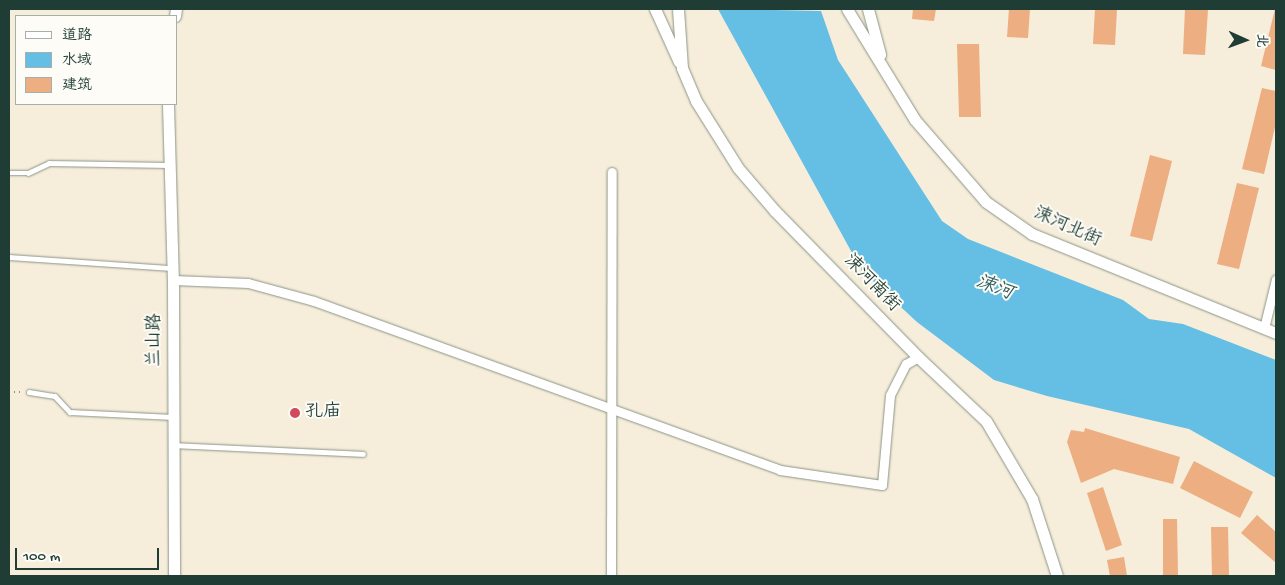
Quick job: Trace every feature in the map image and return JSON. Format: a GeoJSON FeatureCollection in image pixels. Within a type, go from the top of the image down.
{"type":"FeatureCollection","features":[{"type":"Feature","properties":{"kind":"main road"},"geometry":{"type":"LineString","coordinates":[[655,9],[696,100]]}},
{"type":"Feature","properties":{"kind":"main road"},"geometry":{"type":"LineString","coordinates":[[660,9],[663,14],[670,15],[678,9]]}},
{"type":"Feature","properties":{"kind":"main road","name":"涑河南街"},"geometry":{"type":"LineString","coordinates":[[678,9],[682,68],[696,100],[738,168],[762,197],[918,357],[986,421],[1032,499],[1057,576]]}},
{"type":"Feature","properties":{"kind":"main road","name":"涑河北街"},"geometry":{"type":"LineString","coordinates":[[847,9],[916,120],[986,202],[1032,234],[1276,333]]}},
{"type":"Feature","properties":{"kind":"main road"},"geometry":{"type":"LineString","coordinates":[[868,9],[886,73]]}},
{"type":"Feature","properties":{"kind":"main road","name":"兰山路"},"geometry":{"type":"LineString","coordinates":[[168,105],[173,268],[174,576]]}},
{"type":"Feature","properties":{"kind":"street"},"geometry":{"type":"LineString","coordinates":[[611,576],[612,172]]}},
{"type":"Feature","properties":{"kind":"street"},"geometry":{"type":"LineString","coordinates":[[1264,328],[1276,279]]}},
{"type":"Feature","properties":{"kind":"street"},"geometry":{"type":"LineString","coordinates":[[173,280],[248,283],[314,301],[612,407],[780,470],[882,485],[890,395],[906,364],[918,357]]}},
{"type":"Feature","properties":{"kind":"lane"},"geometry":{"type":"LineString","coordinates":[[9,174],[28,173],[49,163],[170,165]]}},
{"type":"Feature","properties":{"kind":"lane"},"geometry":{"type":"LineString","coordinates":[[9,258],[173,268]]}},
{"type":"Feature","properties":{"kind":"lane"},"geometry":{"type":"LineString","coordinates":[[29,392],[54,396],[70,412],[173,417]]}},
{"type":"Feature","properties":{"kind":"lane"},"geometry":{"type":"LineString","coordinates":[[174,445],[363,454]]}},
{"type":"Feature","properties":{"kind":"path"},"geometry":{"type":"LineString","coordinates":[[9,392],[29,392]]}},
{"type":"Feature","properties":{"kind":"water","name":"涑河"},"geometry":{"type":"Polygon","coordinates":[[[718,9],[821,11],[838,60],[942,221],[968,239],[1123,300],[1149,319],[1183,324],[1276,360],[1276,478],[1189,429],[1047,396],[994,380],[917,322],[862,271],[718,9]]]}},
{"type":"Feature","properties":{"kind":"building"},"geometry":{"type":"Polygon","coordinates":[[[913,9],[936,9],[934,21],[912,19],[913,9]]]}},
{"type":"Feature","properties":{"kind":"building"},"geometry":{"type":"Polygon","coordinates":[[[1009,9],[1030,9],[1028,38],[1007,37],[1009,9]]]}},
{"type":"Feature","properties":{"kind":"building"},"geometry":{"type":"Polygon","coordinates":[[[1095,9],[1117,9],[1115,45],[1093,44],[1095,9]]]}},
{"type":"Feature","properties":{"kind":"building"},"geometry":{"type":"Polygon","coordinates":[[[1185,9],[1208,9],[1205,55],[1183,54],[1185,9]]]}},
{"type":"Feature","properties":{"kind":"building"},"geometry":{"type":"Polygon","coordinates":[[[1276,9],[1276,70],[1261,66],[1276,9]]]}},
{"type":"Feature","properties":{"kind":"building"},"geometry":{"type":"Polygon","coordinates":[[[957,44],[979,44],[981,117],[959,117],[957,44]]]}},
{"type":"Feature","properties":{"kind":"building"},"geometry":{"type":"Polygon","coordinates":[[[1262,88],[1276,91],[1276,123],[1264,174],[1242,169],[1262,88]]]}},
{"type":"Feature","properties":{"kind":"building"},"geometry":{"type":"Polygon","coordinates":[[[1150,155],[1172,161],[1152,241],[1130,236],[1150,155]]]}},
{"type":"Feature","properties":{"kind":"building"},"geometry":{"type":"Polygon","coordinates":[[[1237,183],[1259,188],[1239,269],[1217,264],[1237,183]]]}},
{"type":"Feature","properties":{"kind":"building"},"geometry":{"type":"Polygon","coordinates":[[[1085,428],[1180,457],[1173,484],[1114,469],[1081,483],[1067,442],[1071,430],[1084,432],[1085,428]]]}},
{"type":"Feature","properties":{"kind":"building"},"geometry":{"type":"Polygon","coordinates":[[[1194,461],[1253,492],[1240,518],[1180,488],[1194,461]]]}},
{"type":"Feature","properties":{"kind":"building"},"geometry":{"type":"Polygon","coordinates":[[[1103,487],[1122,545],[1106,551],[1087,493],[1103,487]]]}},
{"type":"Feature","properties":{"kind":"building"},"geometry":{"type":"Polygon","coordinates":[[[1257,515],[1276,532],[1276,563],[1241,533],[1257,515]]]}},
{"type":"Feature","properties":{"kind":"building"},"geometry":{"type":"Polygon","coordinates":[[[1163,519],[1177,519],[1178,576],[1163,576],[1163,519]]]}},
{"type":"Feature","properties":{"kind":"building"},"geometry":{"type":"Polygon","coordinates":[[[1211,527],[1228,527],[1229,576],[1212,576],[1211,527]]]}},
{"type":"Feature","properties":{"kind":"building"},"geometry":{"type":"Polygon","coordinates":[[[1124,557],[1127,576],[1110,576],[1107,560],[1124,557]]]}},
{"type":"Feature","properties":{"kind":"place","name":"孔庙"},"geometry":{"type":"Point","coordinates":[295,413]}}]}
